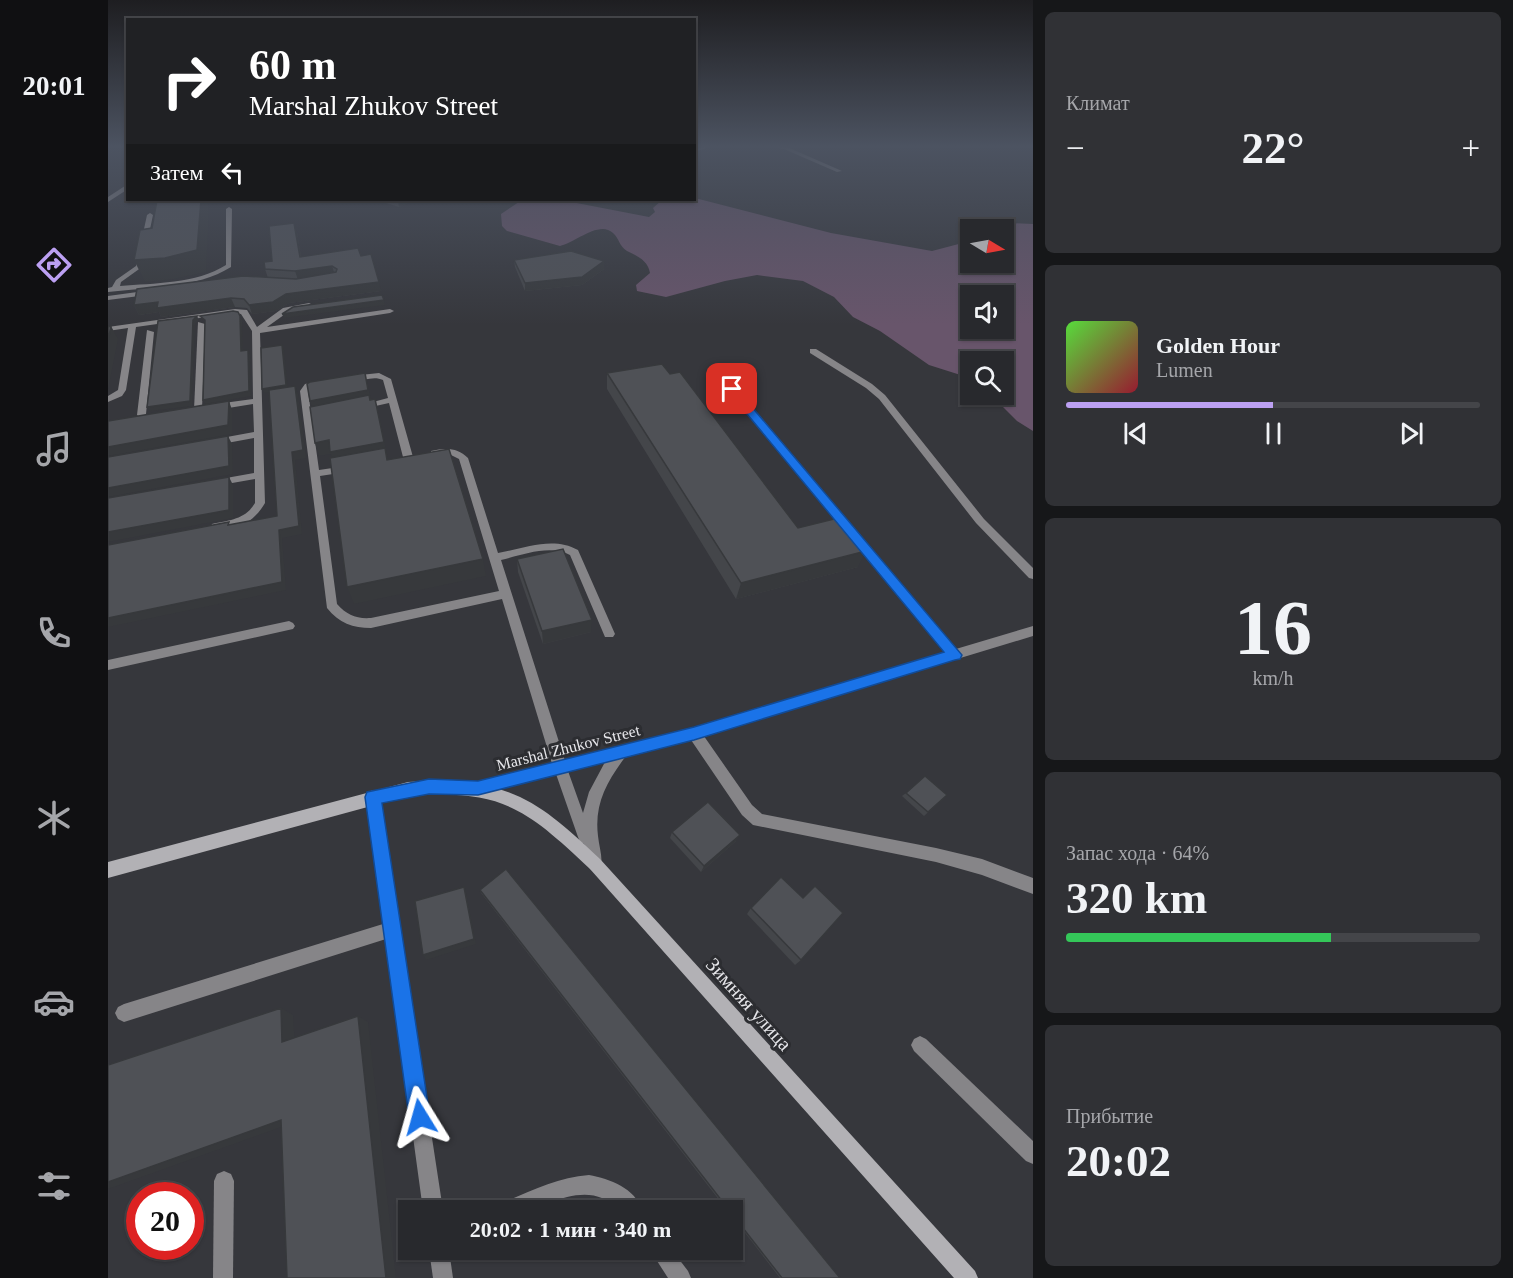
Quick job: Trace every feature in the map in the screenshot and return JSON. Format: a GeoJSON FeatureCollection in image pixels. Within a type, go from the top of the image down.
{"type":"FeatureCollection","features":[{"type":"Feature","properties":{"kind":"main road","name":"Marshal Zhukov Street"},"geometry":{"type":"LineString","coordinates":[[108,870],[373,797],[429,787],[478,788]]}},
{"type":"Feature","properties":{"kind":"main road","name":"Зимняя улица"},"geometry":{"type":"LineString","coordinates":[[478,788],[499,794],[539,813],[559,828],[595,864],[968,1278]]}},
{"type":"Feature","properties":{"kind":"street"},"geometry":{"type":"LineString","coordinates":[[111,289],[206,277],[224,270],[229,266],[230,209]]}},
{"type":"Feature","properties":{"kind":"street"},"geometry":{"type":"LineString","coordinates":[[111,289],[118,281],[139,267],[150,215]]}},
{"type":"Feature","properties":{"kind":"street"},"geometry":{"type":"LineString","coordinates":[[108,298],[208,285]]}},
{"type":"Feature","properties":{"kind":"street"},"geometry":{"type":"LineString","coordinates":[[256,331],[292,307],[314,304]]}},
{"type":"Feature","properties":{"kind":"street"},"geometry":{"type":"LineString","coordinates":[[108,329],[235,311],[243,312],[250,319],[256,331],[260,503],[256,512],[238,523],[205,529]]}},
{"type":"Feature","properties":{"kind":"street"},"geometry":{"type":"LineString","coordinates":[[256,331],[390,311]]}},
{"type":"Feature","properties":{"kind":"street"},"geometry":{"type":"LineString","coordinates":[[250,319],[280,314]]}},
{"type":"Feature","properties":{"kind":"street"},"geometry":{"type":"LineString","coordinates":[[198,410],[201,324]]}},
{"type":"Feature","properties":{"kind":"street"},"geometry":{"type":"LineString","coordinates":[[108,399],[122,390],[132,326]]}},
{"type":"Feature","properties":{"kind":"street"},"geometry":{"type":"LineString","coordinates":[[150,332],[141,415],[145,418],[164,416]]}},
{"type":"Feature","properties":{"kind":"street"},"geometry":{"type":"LineString","coordinates":[[813,351],[869,386],[882,397],[980,521],[1033,575]]}},
{"type":"Feature","properties":{"kind":"street"},"geometry":{"type":"LineString","coordinates":[[718,372],[955,655]]}},
{"type":"Feature","properties":{"kind":"street"},"geometry":{"type":"LineString","coordinates":[[506,594],[371,623],[345,620],[338,614],[332,605],[315,474],[312,415],[305,388],[374,375],[385,376],[393,400],[402,459],[447,450],[457,452],[463,458],[561,767],[595,864]]}},
{"type":"Feature","properties":{"kind":"street"},"geometry":{"type":"LineString","coordinates":[[350,408],[393,400]]}},
{"type":"Feature","properties":{"kind":"street"},"geometry":{"type":"LineString","coordinates":[[186,412],[258,401]]}},
{"type":"Feature","properties":{"kind":"street"},"geometry":{"type":"LineString","coordinates":[[201,444],[259,434]]}},
{"type":"Feature","properties":{"kind":"street"},"geometry":{"type":"LineString","coordinates":[[315,474],[361,466]]}},
{"type":"Feature","properties":{"kind":"street"},"geometry":{"type":"LineString","coordinates":[[201,485],[260,475]]}},
{"type":"Feature","properties":{"kind":"street"},"geometry":{"type":"LineString","coordinates":[[494,558],[553,546],[568,548],[574,553],[609,634]]}},
{"type":"Feature","properties":{"kind":"street"},"geometry":{"type":"LineString","coordinates":[[108,665],[289,626]]}},
{"type":"Feature","properties":{"kind":"street","name":"Marshal Zhukov Street"},"geometry":{"type":"LineString","coordinates":[[478,788],[694,733],[1033,631]]}},
{"type":"Feature","properties":{"kind":"street"},"geometry":{"type":"LineString","coordinates":[[694,733],[747,810],[758,820],[936,855],[982,867],[1033,886]]}},
{"type":"Feature","properties":{"kind":"street"},"geometry":{"type":"LineString","coordinates":[[595,864],[589,837],[589,816],[593,796],[600,781],[621,752]]}},
{"type":"Feature","properties":{"kind":"street"},"geometry":{"type":"LineString","coordinates":[[373,797],[432,1200]]}},
{"type":"Feature","properties":{"kind":"street"},"geometry":{"type":"LineString","coordinates":[[124,1013],[393,929]]}},
{"type":"Feature","properties":{"kind":"street"},"geometry":{"type":"LineString","coordinates":[[920,1045],[1033,1154]]}},
{"type":"Feature","properties":{"kind":"street"},"geometry":{"type":"LineString","coordinates":[[223,1278],[224,1181]]}},
{"type":"Feature","properties":{"kind":"street"},"geometry":{"type":"LineString","coordinates":[[535,1200],[577,1184],[600,1185],[624,1200]]}},
{"type":"Feature","properties":{"kind":"street"},"geometry":{"type":"LineString","coordinates":[[440,1260],[443,1278]]}},
{"type":"Feature","properties":{"kind":"street"},"geometry":{"type":"LineString","coordinates":[[668,1260],[681,1278]]}},
{"type":"Feature","properties":{"kind":"shaded area"},"geometry":{"type":"Polygon","coordinates":[[[514,206],[590,206],[649,217],[655,212],[653,208],[656,206],[725,206],[831,233],[932,251],[960,244],[960,273],[1014,273],[1014,223],[1033,224],[1033,431],[1017,421],[1001,405],[1014,405],[1014,351],[960,351],[960,375],[929,365],[880,331],[853,317],[834,297],[803,281],[757,275],[666,297],[637,291],[636,285],[650,273],[649,269],[642,259],[624,249],[613,233],[601,229],[560,246],[507,231],[502,226],[501,214],[514,206]]]}},
{"type":"Feature","properties":{"kind":"building"},"geometry":{"type":"Polygon","coordinates":[[[156,206],[201,206],[197,250],[165,258],[134,260],[140,230],[152,228],[156,206]]]}},
{"type":"Feature","properties":{"kind":"building"},"geometry":{"type":"Polygon","coordinates":[[[294,223],[300,257],[358,248],[361,256],[371,254],[379,282],[286,294],[273,302],[249,305],[244,299],[231,298],[157,308],[158,302],[134,305],[137,289],[243,276],[296,279],[336,272],[337,269],[332,266],[295,271],[265,269],[264,262],[272,261],[269,226],[294,223]]]}},
{"type":"Feature","properties":{"kind":"building"},"geometry":{"type":"Polygon","coordinates":[[[571,251],[604,261],[582,277],[525,283],[514,260],[571,251]]]}},
{"type":"Feature","properties":{"kind":"building"},"geometry":{"type":"Polygon","coordinates":[[[382,295],[384,300],[282,314],[293,307],[382,295]]]}},
{"type":"Feature","properties":{"kind":"building"},"geometry":{"type":"Polygon","coordinates":[[[238,312],[240,316],[241,351],[248,350],[249,391],[203,400],[205,320],[200,316],[238,312]]]}},
{"type":"Feature","properties":{"kind":"building"},"geometry":{"type":"Polygon","coordinates":[[[197,316],[193,320],[190,401],[147,407],[158,321],[197,316]]]}},
{"type":"Feature","properties":{"kind":"building"},"geometry":{"type":"Polygon","coordinates":[[[282,345],[286,385],[262,389],[261,348],[282,345]]]}},
{"type":"Feature","properties":{"kind":"building"},"geometry":{"type":"Polygon","coordinates":[[[662,364],[670,374],[680,372],[798,528],[838,518],[866,551],[741,583],[607,373],[662,364]]]}},
{"type":"Feature","properties":{"kind":"building"},"geometry":{"type":"Polygon","coordinates":[[[365,373],[368,390],[310,401],[307,384],[310,382],[365,373]]]}},
{"type":"Feature","properties":{"kind":"building"},"geometry":{"type":"Polygon","coordinates":[[[295,386],[303,450],[292,452],[299,526],[279,530],[282,582],[108,618],[108,545],[229,522],[228,525],[277,516],[269,390],[295,386]]]}},
{"type":"Feature","properties":{"kind":"building"},"geometry":{"type":"Polygon","coordinates":[[[369,395],[370,400],[375,399],[384,442],[330,452],[329,440],[315,443],[310,407],[369,395]]]}},
{"type":"Feature","properties":{"kind":"building"},"geometry":{"type":"Polygon","coordinates":[[[229,401],[228,425],[108,447],[108,421],[229,401]]]}},
{"type":"Feature","properties":{"kind":"building"},"geometry":{"type":"Polygon","coordinates":[[[228,436],[229,466],[108,488],[108,457],[228,436]]]}},
{"type":"Feature","properties":{"kind":"building"},"geometry":{"type":"Polygon","coordinates":[[[385,448],[387,460],[449,449],[483,559],[347,587],[330,458],[385,448]]]}},
{"type":"Feature","properties":{"kind":"building"},"geometry":{"type":"Polygon","coordinates":[[[229,477],[229,510],[108,532],[108,498],[229,477]]]}},
{"type":"Feature","properties":{"kind":"building"},"geometry":{"type":"Polygon","coordinates":[[[563,549],[592,620],[542,631],[517,559],[563,549]]]}},
{"type":"Feature","properties":{"kind":"building"},"geometry":{"type":"Polygon","coordinates":[[[925,776],[947,795],[928,812],[906,793],[925,776]]]}},
{"type":"Feature","properties":{"kind":"building"},"geometry":{"type":"Polygon","coordinates":[[[708,802],[740,835],[704,866],[672,832],[708,802]]]}},
{"type":"Feature","properties":{"kind":"building"},"geometry":{"type":"Polygon","coordinates":[[[506,869],[840,1278],[782,1278],[743,1228],[743,1200],[721,1200],[480,890],[506,869]]]}},
{"type":"Feature","properties":{"kind":"building"},"geometry":{"type":"Polygon","coordinates":[[[781,877],[803,898],[815,886],[843,913],[801,960],[751,908],[781,877]]]}},
{"type":"Feature","properties":{"kind":"building"},"geometry":{"type":"Polygon","coordinates":[[[464,887],[474,939],[423,955],[415,901],[464,887]]]}},
{"type":"Feature","properties":{"kind":"building"},"geometry":{"type":"Polygon","coordinates":[[[281,1008],[282,1042],[358,1016],[386,1278],[287,1278],[281,1120],[108,1182],[108,1065],[281,1008]]]}},
{"type":"Feature","properties":{"kind":"route"},"geometry":{"type":"LineString","coordinates":[[420,1117],[373,797],[429,787],[478,788],[694,733],[955,655],[732,389]]}}]}
